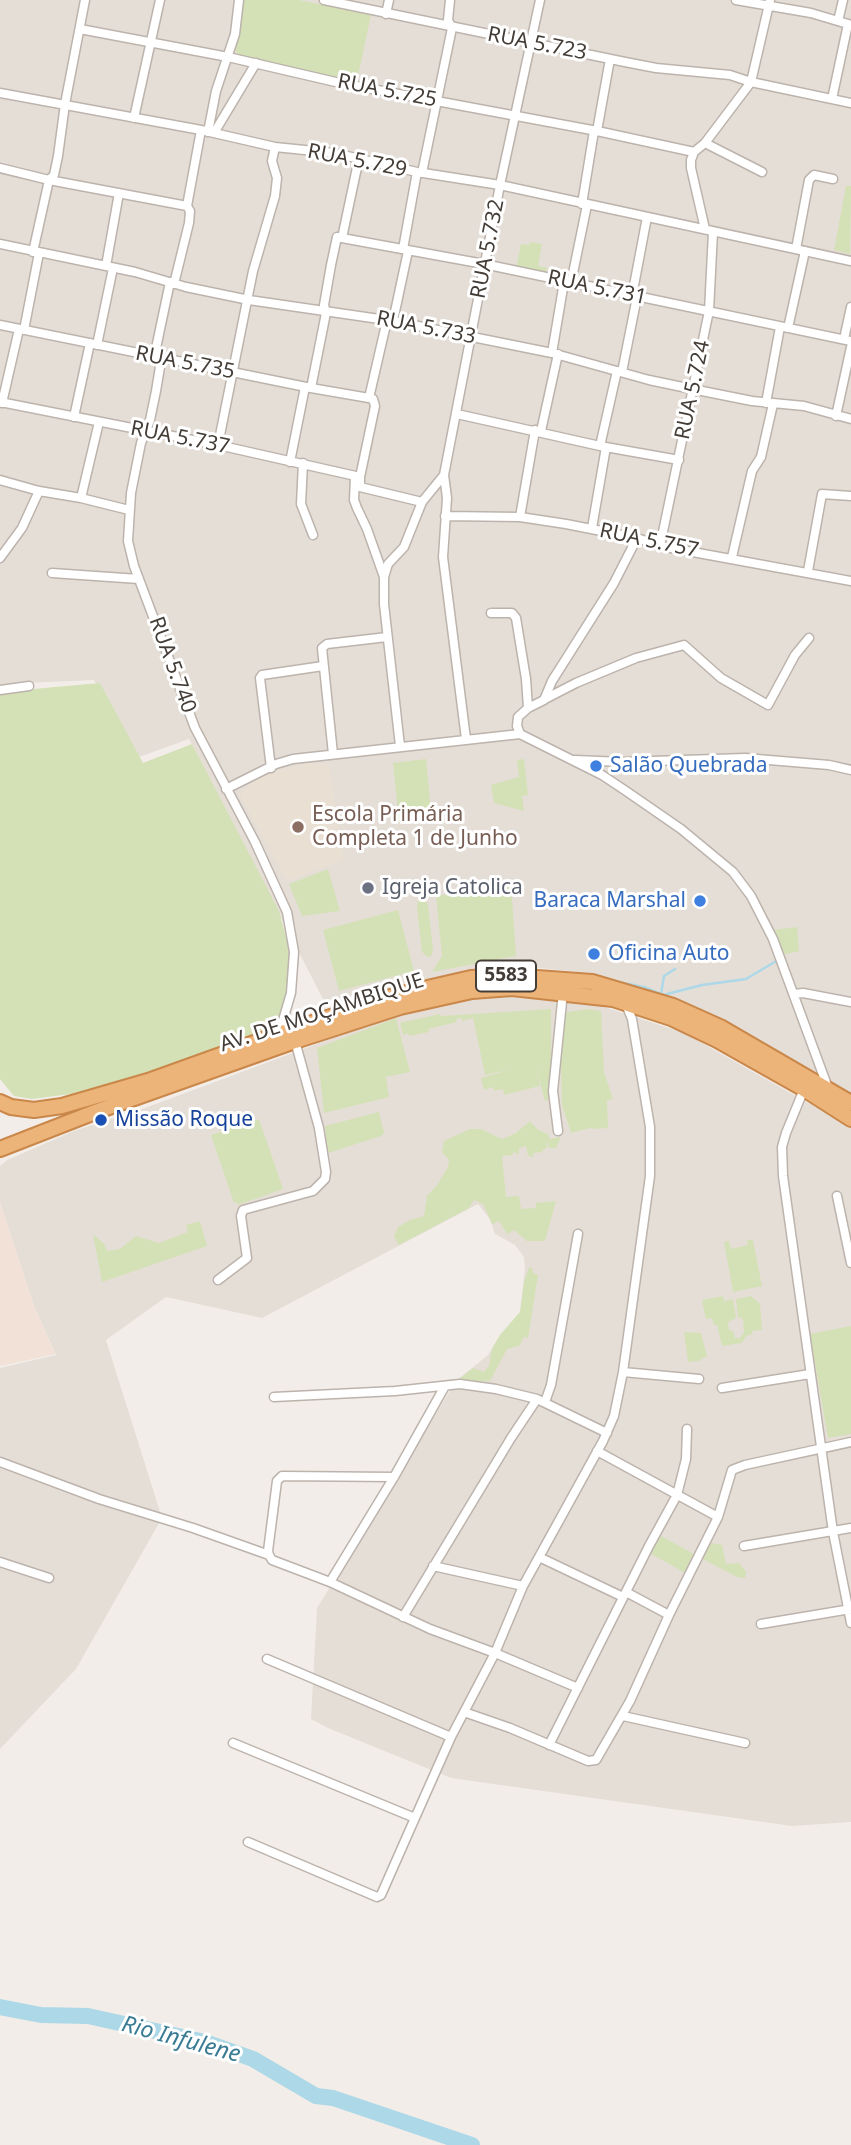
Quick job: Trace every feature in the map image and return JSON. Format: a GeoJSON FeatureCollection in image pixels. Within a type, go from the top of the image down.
{"type":"FeatureCollection","features":[{"type":"Feature","properties":{"kind":"highway","name":"AV. DE MOÇAMBIQUE"},"geometry":{"type":"LineString","coordinates":[[0,1102],[11,1107],[34,1110],[62,1106],[148,1082],[279,1034],[397,995],[458,981],[510,976],[580,981],[633,992],[673,1006],[722,1028],[851,1103]]}},
{"type":"Feature","properties":{"kind":"highway","name":"AV. DE MOÇAMBIQUE"},"geometry":{"type":"LineString","coordinates":[[0,1149],[95,1112],[400,1007],[472,991],[512,988],[562,992],[625,1002],[670,1018],[717,1040],[851,1119]]}},
{"type":"Feature","properties":{"kind":"street"},"geometry":{"type":"LineString","coordinates":[[1,402],[21,329],[49,180],[54,175],[58,156],[85,0]]}},
{"type":"Feature","properties":{"kind":"street"},"geometry":{"type":"LineString","coordinates":[[134,118],[160,0]]}},
{"type":"Feature","properties":{"kind":"street","name":"RUA 5.740"},"geometry":{"type":"LineString","coordinates":[[239,0],[235,34],[216,91],[208,132],[187,206],[190,211],[189,223],[155,353],[161,362],[129,510],[128,541],[139,579],[195,728],[256,842],[287,912],[294,953],[291,993],[279,1034]]}},
{"type":"Feature","properties":{"kind":"street","name":"RUA 5.723"},"geometry":{"type":"LineString","coordinates":[[324,0],[656,68],[730,75],[851,103]]}},
{"type":"Feature","properties":{"kind":"street"},"geometry":{"type":"LineString","coordinates":[[386,14],[389,0]]}},
{"type":"Feature","properties":{"kind":"street"},"geometry":{"type":"LineString","coordinates":[[400,746],[387,636],[384,577],[354,500],[376,407],[373,399],[369,398],[390,320],[453,28],[448,20],[450,0]]}},
{"type":"Feature","properties":{"kind":"street","name":"RUA 5.732"},"geometry":{"type":"LineString","coordinates":[[384,577],[388,564],[404,547],[422,502],[444,475],[484,264],[540,0]]}},
{"type":"Feature","properties":{"kind":"street"},"geometry":{"type":"LineString","coordinates":[[736,0],[769,3],[850,24],[832,99]]}},
{"type":"Feature","properties":{"kind":"street"},"geometry":{"type":"LineString","coordinates":[[838,21],[843,0]]}},
{"type":"Feature","properties":{"kind":"street"},"geometry":{"type":"LineString","coordinates":[[694,152],[705,143],[751,82],[769,3]]}},
{"type":"Feature","properties":{"kind":"street","name":"RUA 5.725"},"geometry":{"type":"LineString","coordinates":[[80,29],[694,152]]}},
{"type":"Feature","properties":{"kind":"street"},"geometry":{"type":"LineString","coordinates":[[520,517],[555,354],[610,59]]}},
{"type":"Feature","properties":{"kind":"street"},"geometry":{"type":"LineString","coordinates":[[208,132],[256,63]]}},
{"type":"Feature","properties":{"kind":"street","name":"RUA 5.729"},"geometry":{"type":"LineString","coordinates":[[0,93],[275,147],[334,153],[420,173],[500,185],[851,261]]}},
{"type":"Feature","properties":{"kind":"street"},"geometry":{"type":"LineString","coordinates":[[705,143],[762,172]]}},
{"type":"Feature","properties":{"kind":"street"},"geometry":{"type":"LineString","coordinates":[[218,445],[253,271],[275,196],[277,178],[272,161],[275,147]]}},
{"type":"Feature","properties":{"kind":"street","name":"RUA 5.724"},"geometry":{"type":"LineString","coordinates":[[660,546],[709,311],[709,231],[691,168],[694,152]]}},
{"type":"Feature","properties":{"kind":"street"},"geometry":{"type":"LineString","coordinates":[[290,462],[326,313],[324,305],[337,237],[342,238],[359,158]]}},
{"type":"Feature","properties":{"kind":"street"},"geometry":{"type":"LineString","coordinates":[[0,168],[187,206]]}},
{"type":"Feature","properties":{"kind":"street"},"geometry":{"type":"LineString","coordinates":[[796,249],[809,180],[814,175],[833,179]]}},
{"type":"Feature","properties":{"kind":"street"},"geometry":{"type":"LineString","coordinates":[[74,417],[109,267],[120,193]]}},
{"type":"Feature","properties":{"kind":"street"},"geometry":{"type":"LineString","coordinates":[[592,528],[603,446],[620,372],[647,216]]}},
{"type":"Feature","properties":{"kind":"street","name":"RUA 5.731"},"geometry":{"type":"LineString","coordinates":[[342,238],[484,264],[848,340]]}},
{"type":"Feature","properties":{"kind":"street","name":"RUA 5.733"},"geometry":{"type":"LineString","coordinates":[[0,244],[249,300],[390,320],[555,354],[692,389],[770,403],[804,406],[851,419]]}},
{"type":"Feature","properties":{"kind":"street"},"geometry":{"type":"LineString","coordinates":[[732,557],[752,471],[761,457],[784,327],[805,251]]}},
{"type":"Feature","properties":{"kind":"street"},"geometry":{"type":"LineString","coordinates":[[848,340],[851,307]]}},
{"type":"Feature","properties":{"kind":"street","name":"RUA 5.735"},"geometry":{"type":"LineString","coordinates":[[0,325],[369,398]]}},
{"type":"Feature","properties":{"kind":"street"},"geometry":{"type":"LineString","coordinates":[[836,416],[851,347]]}},
{"type":"Feature","properties":{"kind":"street","name":"RUA 5.737"},"geometry":{"type":"LineString","coordinates":[[1,402],[358,476]]}},
{"type":"Feature","properties":{"kind":"street"},"geometry":{"type":"LineString","coordinates":[[457,414],[679,460]]}},
{"type":"Feature","properties":{"kind":"street"},"geometry":{"type":"LineString","coordinates":[[81,498],[99,422]]}},
{"type":"Feature","properties":{"kind":"street"},"geometry":{"type":"LineString","coordinates":[[303,463],[301,504],[313,535]]}},
{"type":"Feature","properties":{"kind":"street"},"geometry":{"type":"LineString","coordinates":[[444,475],[447,498],[443,557],[466,739]]}},
{"type":"Feature","properties":{"kind":"street"},"geometry":{"type":"LineString","coordinates":[[358,476],[360,486],[366,489],[422,502]]}},
{"type":"Feature","properties":{"kind":"street"},"geometry":{"type":"LineString","coordinates":[[0,480],[129,510]]}},
{"type":"Feature","properties":{"kind":"street"},"geometry":{"type":"LineString","coordinates":[[0,558],[22,528],[39,491]]}},
{"type":"Feature","properties":{"kind":"street"},"geometry":{"type":"LineString","coordinates":[[808,571],[822,494],[851,496]]}},
{"type":"Feature","properties":{"kind":"street","name":"RUA 5.757"},"geometry":{"type":"LineString","coordinates":[[445,516],[520,517],[592,528],[660,546],[732,557],[851,581]]}},
{"type":"Feature","properties":{"kind":"street"},"geometry":{"type":"LineString","coordinates":[[544,700],[552,681],[614,583],[637,538]]}},
{"type":"Feature","properties":{"kind":"street"},"geometry":{"type":"LineString","coordinates":[[52,573],[139,579]]}},
{"type":"Feature","properties":{"kind":"street"},"geometry":{"type":"LineString","coordinates":[[491,612],[512,613],[516,618],[528,708]]}},
{"type":"Feature","properties":{"kind":"street"},"geometry":{"type":"LineString","coordinates":[[333,754],[322,648],[327,644],[387,636]]}},
{"type":"Feature","properties":{"kind":"street"},"geometry":{"type":"LineString","coordinates":[[520,734],[518,718],[528,708],[576,683],[636,658],[684,645],[721,678],[768,705],[795,655],[809,638]]}},
{"type":"Feature","properties":{"kind":"street"},"geometry":{"type":"LineString","coordinates":[[271,768],[260,678],[262,675],[323,666]]}},
{"type":"Feature","properties":{"kind":"street"},"geometry":{"type":"LineString","coordinates":[[0,690],[29,685]]}},
{"type":"Feature","properties":{"kind":"street"},"geometry":{"type":"LineString","coordinates":[[226,789],[293,759],[520,734],[573,760],[602,775],[681,829],[733,872],[751,896],[764,920],[829,1090]]}},
{"type":"Feature","properties":{"kind":"street"},"geometry":{"type":"LineString","coordinates":[[573,760],[622,762],[745,758],[829,765],[851,770]]}},
{"type":"Feature","properties":{"kind":"street"},"geometry":{"type":"LineString","coordinates":[[558,1131],[553,1091],[562,992]]}},
{"type":"Feature","properties":{"kind":"street"},"geometry":{"type":"LineString","coordinates":[[794,994],[803,993],[851,1002]]}},
{"type":"Feature","properties":{"kind":"street"},"geometry":{"type":"LineString","coordinates":[[248,1842],[377,1897],[381,1895],[451,1738],[495,1653],[523,1586],[607,1433],[614,1416],[623,1372],[650,1176],[650,1127],[646,1096],[632,1020],[625,1002]]}},
{"type":"Feature","properties":{"kind":"street"},"geometry":{"type":"LineString","coordinates":[[218,1280],[247,1258],[241,1216],[243,1210],[313,1191],[325,1179],[319,1128],[295,1041]]}},
{"type":"Feature","properties":{"kind":"street"},"geometry":{"type":"LineString","coordinates":[[804,1089],[782,1147],[783,1176],[834,1532],[851,1623]]}},
{"type":"Feature","properties":{"kind":"street"},"geometry":{"type":"LineString","coordinates":[[837,1196],[851,1263]]}},
{"type":"Feature","properties":{"kind":"street"},"geometry":{"type":"LineString","coordinates":[[403,1617],[433,1566],[541,1401],[554,1366],[578,1234]]}},
{"type":"Feature","properties":{"kind":"street"},"geometry":{"type":"LineString","coordinates":[[623,1372],[699,1379]]}},
{"type":"Feature","properties":{"kind":"street"},"geometry":{"type":"LineString","coordinates":[[722,1388],[810,1374]]}},
{"type":"Feature","properties":{"kind":"street"},"geometry":{"type":"LineString","coordinates":[[274,1397],[395,1391],[460,1384],[496,1389],[541,1401],[607,1433]]}},
{"type":"Feature","properties":{"kind":"street"},"geometry":{"type":"LineString","coordinates":[[330,1582],[394,1477],[444,1386]]}},
{"type":"Feature","properties":{"kind":"street"},"geometry":{"type":"LineString","coordinates":[[549,1745],[677,1496],[686,1459],[687,1429]]}},
{"type":"Feature","properties":{"kind":"street"},"geometry":{"type":"LineString","coordinates":[[464,1712],[588,1761],[596,1760],[622,1716],[718,1517],[732,1470],[851,1442]]}},
{"type":"Feature","properties":{"kind":"street"},"geometry":{"type":"LineString","coordinates":[[597,1451],[718,1517]]}},
{"type":"Feature","properties":{"kind":"street"},"geometry":{"type":"LineString","coordinates":[[0,1462],[99,1499],[269,1555]]}},
{"type":"Feature","properties":{"kind":"street"},"geometry":{"type":"LineString","coordinates":[[394,1477],[282,1476],[277,1482],[268,1550],[272,1560],[578,1688]]}},
{"type":"Feature","properties":{"kind":"street"},"geometry":{"type":"LineString","coordinates":[[744,1546],[851,1528]]}},
{"type":"Feature","properties":{"kind":"street"},"geometry":{"type":"LineString","coordinates":[[539,1557],[669,1615]]}},
{"type":"Feature","properties":{"kind":"street"},"geometry":{"type":"LineString","coordinates":[[0,1562],[49,1578]]}},
{"type":"Feature","properties":{"kind":"street"},"geometry":{"type":"LineString","coordinates":[[433,1566],[523,1586]]}},
{"type":"Feature","properties":{"kind":"street"},"geometry":{"type":"LineString","coordinates":[[761,1624],[850,1609]]}},
{"type":"Feature","properties":{"kind":"street"},"geometry":{"type":"LineString","coordinates":[[267,1658],[451,1738]]}},
{"type":"Feature","properties":{"kind":"street"},"geometry":{"type":"LineString","coordinates":[[622,1716],[745,1743]]}},
{"type":"Feature","properties":{"kind":"street"},"geometry":{"type":"LineString","coordinates":[[233,1743],[415,1818]]}},
{"type":"Feature","properties":{"kind":"shaded area"},"geometry":{"type":"Polygon","coordinates":[[[0,0],[851,0],[851,1099],[711,1017],[624,983],[589,973],[511,965],[324,1001],[189,739],[139,757],[94,680],[24,683],[0,687],[0,0]]]}},
{"type":"Feature","properties":{"kind":"shaded area","name":"Escola Primária Completa 1 de Junho"},"geometry":{"type":"Polygon","coordinates":[[[306,763],[329,764],[344,860],[287,881],[239,794],[260,776],[306,763]]]}},
{"type":"Feature","properties":{"kind":"shaded area"},"geometry":{"type":"Polygon","coordinates":[[[487,996],[554,996],[589,1002],[684,1033],[851,1127],[851,1822],[792,1826],[451,1778],[311,1719],[317,1608],[456,1381],[488,1355],[500,1335],[520,1312],[524,1257],[515,1245],[495,1234],[490,1219],[478,1204],[262,1318],[166,1297],[106,1340],[162,1518],[76,1669],[0,1749],[0,1368],[56,1355],[34,1306],[0,1202],[0,1166],[7,1160],[74,1131],[145,1108],[392,1016],[487,996]]]}},
{"type":"Feature","properties":{"kind":"shaded area"},"geometry":{"type":"Polygon","coordinates":[[[0,1202],[34,1306],[55,1354],[0,1366],[0,1202]]]}},
{"type":"Feature","properties":{"kind":"green space"},"geometry":{"type":"Polygon","coordinates":[[[240,0],[299,0],[371,15],[357,81],[239,57],[233,46],[240,0]]]}},
{"type":"Feature","properties":{"kind":"green space"},"geometry":{"type":"Polygon","coordinates":[[[846,186],[851,186],[850,254],[834,250],[846,186]]]}},
{"type":"Feature","properties":{"kind":"green space"},"geometry":{"type":"Polygon","coordinates":[[[530,242],[542,244],[538,266],[547,268],[546,272],[551,274],[516,269],[521,244],[529,245],[530,242]]]}},
{"type":"Feature","properties":{"kind":"green space"},"geometry":{"type":"Polygon","coordinates":[[[100,683],[143,763],[192,744],[279,911],[290,952],[288,993],[277,1029],[86,1092],[32,1099],[14,1096],[0,1079],[0,692],[100,683]]]}},
{"type":"Feature","properties":{"kind":"green space"},"geometry":{"type":"Polygon","coordinates":[[[426,759],[432,820],[399,823],[393,763],[426,759]]]}},
{"type":"Feature","properties":{"kind":"green space"},"geometry":{"type":"Polygon","coordinates":[[[524,759],[528,795],[522,796],[524,811],[494,803],[491,785],[519,777],[517,760],[524,759]]]}},
{"type":"Feature","properties":{"kind":"green space"},"geometry":{"type":"Polygon","coordinates":[[[328,869],[340,911],[302,916],[289,884],[328,869]]]}},
{"type":"Feature","properties":{"kind":"green space"},"geometry":{"type":"Polygon","coordinates":[[[511,884],[516,956],[432,972],[442,956],[436,896],[511,884]]]}},
{"type":"Feature","properties":{"kind":"green space"},"geometry":{"type":"Polygon","coordinates":[[[424,897],[428,905],[433,950],[428,957],[422,952],[417,907],[418,899],[424,897]]]}},
{"type":"Feature","properties":{"kind":"green space"},"geometry":{"type":"Polygon","coordinates":[[[398,910],[414,971],[339,991],[323,930],[398,910]]]}},
{"type":"Feature","properties":{"kind":"green space"},"geometry":{"type":"Polygon","coordinates":[[[797,927],[799,951],[783,955],[773,930],[797,927]]]}},
{"type":"Feature","properties":{"kind":"green space"},"geometry":{"type":"Polygon","coordinates":[[[551,1009],[551,1098],[545,1101],[535,1064],[540,1086],[504,1095],[503,1089],[494,1091],[493,1087],[484,1090],[481,1078],[509,1070],[485,1075],[473,1018],[462,1021],[462,1018],[456,1019],[457,1022],[409,1036],[408,1033],[403,1035],[400,1023],[440,1014],[551,1009]]]}},
{"type":"Feature","properties":{"kind":"green space"},"geometry":{"type":"Polygon","coordinates":[[[588,1009],[601,1011],[604,1072],[613,1099],[607,1100],[608,1128],[590,1128],[571,1133],[562,1105],[560,1032],[567,1012],[588,1009]]]}},
{"type":"Feature","properties":{"kind":"green space"},"geometry":{"type":"Polygon","coordinates":[[[396,1018],[410,1072],[386,1077],[389,1097],[324,1113],[317,1048],[396,1018]]]}},
{"type":"Feature","properties":{"kind":"green space"},"geometry":{"type":"Polygon","coordinates":[[[379,1112],[384,1133],[381,1136],[328,1153],[325,1126],[379,1112]]]}},
{"type":"Feature","properties":{"kind":"green space"},"geometry":{"type":"Polygon","coordinates":[[[259,1119],[283,1189],[238,1205],[237,1202],[234,1203],[211,1135],[259,1119]]]}},
{"type":"Feature","properties":{"kind":"green space"},"geometry":{"type":"Polygon","coordinates":[[[530,1121],[538,1130],[548,1134],[550,1139],[561,1137],[556,1148],[549,1148],[546,1140],[547,1148],[542,1150],[543,1152],[533,1153],[534,1157],[528,1156],[526,1146],[519,1148],[519,1154],[513,1152],[513,1155],[502,1156],[506,1197],[519,1196],[521,1209],[536,1208],[536,1203],[556,1201],[545,1241],[527,1241],[514,1230],[507,1234],[499,1221],[492,1224],[483,1204],[474,1200],[469,1208],[399,1245],[394,1237],[398,1227],[424,1216],[427,1196],[448,1167],[449,1160],[442,1152],[444,1141],[470,1129],[481,1129],[502,1139],[516,1133],[530,1121]]]}},
{"type":"Feature","properties":{"kind":"green space"},"geometry":{"type":"Polygon","coordinates":[[[200,1221],[207,1246],[102,1282],[93,1234],[104,1244],[107,1251],[120,1249],[136,1236],[159,1243],[188,1232],[186,1225],[200,1221]]]}},
{"type":"Feature","properties":{"kind":"green space"},"geometry":{"type":"Polygon","coordinates":[[[747,1240],[753,1240],[762,1286],[733,1292],[724,1242],[729,1241],[731,1249],[748,1245],[747,1240]]]}},
{"type":"Feature","properties":{"kind":"green space"},"geometry":{"type":"Polygon","coordinates":[[[529,1268],[538,1275],[528,1338],[524,1337],[519,1346],[507,1349],[490,1381],[456,1381],[473,1368],[484,1372],[489,1366],[492,1349],[500,1335],[520,1312],[529,1268]]]}},
{"type":"Feature","properties":{"kind":"green space"},"geometry":{"type":"Polygon","coordinates":[[[723,1296],[724,1301],[733,1299],[736,1318],[728,1322],[729,1330],[733,1331],[735,1338],[740,1338],[744,1332],[743,1319],[738,1317],[736,1299],[751,1296],[760,1304],[762,1330],[752,1331],[753,1334],[746,1336],[742,1343],[722,1346],[717,1325],[714,1325],[712,1318],[706,1319],[702,1300],[723,1296]]]}},
{"type":"Feature","properties":{"kind":"green space"},"geometry":{"type":"Polygon","coordinates":[[[851,1326],[851,1434],[828,1438],[810,1334],[851,1326]]]}},
{"type":"Feature","properties":{"kind":"green space"},"geometry":{"type":"Polygon","coordinates":[[[684,1332],[701,1333],[707,1356],[688,1362],[684,1332]]]}},
{"type":"Feature","properties":{"kind":"green space"},"geometry":{"type":"Polygon","coordinates":[[[659,1535],[694,1554],[685,1573],[648,1552],[659,1535]]]}},
{"type":"Feature","properties":{"kind":"green space"},"geometry":{"type":"Polygon","coordinates":[[[711,1543],[722,1545],[726,1564],[739,1563],[746,1572],[745,1578],[737,1577],[703,1559],[711,1543]]]}},
{"type":"Feature","properties":{"kind":"waterway"},"geometry":{"type":"LineString","coordinates":[[663,995],[702,985],[746,979],[778,960]]}},
{"type":"Feature","properties":{"kind":"waterway"},"geometry":{"type":"LineString","coordinates":[[661,994],[664,976],[675,969]]}},
{"type":"Feature","properties":{"kind":"waterway"},"geometry":{"type":"LineString","coordinates":[[538,971],[568,973]]}},
{"type":"Feature","properties":{"kind":"waterway"},"geometry":{"type":"LineString","coordinates":[[613,981],[644,987],[670,998]]}},
{"type":"Feature","properties":{"kind":"waterway","name":"Rio Infulene"},"geometry":{"type":"LineString","coordinates":[[0,2007],[41,2015],[88,2016],[205,2042],[253,2059],[316,2096],[333,2098],[472,2145]]}},
{"type":"Feature","properties":{"kind":"place","name":"Salão Quebrada"},"geometry":{"type":"Point","coordinates":[596,766]}},
{"type":"Feature","properties":{"kind":"place","name":"Escola Primária Completa 1 de Junho"},"geometry":{"type":"Point","coordinates":[298,827]}},
{"type":"Feature","properties":{"kind":"place","name":"Igreja Catolica"},"geometry":{"type":"Point","coordinates":[368,888]}},
{"type":"Feature","properties":{"kind":"place","name":"Baraca Marshal"},"geometry":{"type":"Point","coordinates":[700,901]}},
{"type":"Feature","properties":{"kind":"place","name":"Oficina Auto"},"geometry":{"type":"Point","coordinates":[594,954]}},
{"type":"Feature","properties":{"kind":"place","name":"Missão Roque"},"geometry":{"type":"Point","coordinates":[101,1120]}}]}
